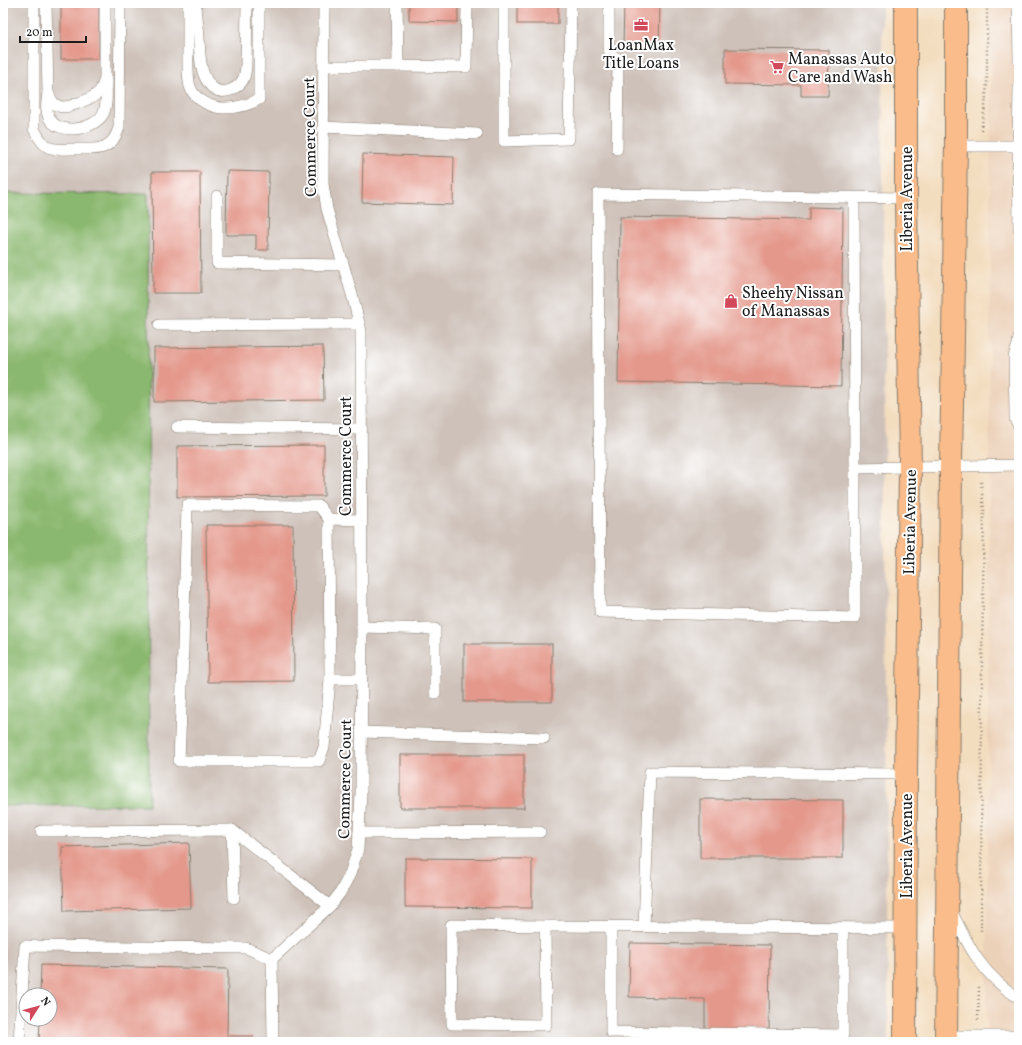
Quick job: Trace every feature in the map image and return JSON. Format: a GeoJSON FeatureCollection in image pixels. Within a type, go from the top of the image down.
{"type":"FeatureCollection","features":[{"type":"Feature","properties":{"kind":"highway","name":"Liberia Avenue"},"geometry":{"type":"LineString","coordinates":[[904,1042],[910,467],[906,198],[906,3]]}},
{"type":"Feature","properties":{"kind":"highway"},"geometry":{"type":"LineString","coordinates":[[946,1039],[951,466],[958,9]]}},
{"type":"Feature","properties":{"kind":"lane"},"geometry":{"type":"LineString","coordinates":[[34,3],[34,129],[38,138],[45,145],[50,148],[60,149],[97,149],[110,144],[116,136],[119,128],[120,3]]}},
{"type":"Feature","properties":{"kind":"lane"},"geometry":{"type":"LineString","coordinates":[[46,3],[47,113],[52,122],[63,128],[75,129],[91,125],[100,118],[104,110],[106,96],[105,3]]}},
{"type":"Feature","properties":{"kind":"lane"},"geometry":{"type":"LineString","coordinates":[[188,3],[188,75],[190,89],[198,98],[210,106],[219,108],[234,108],[243,106],[259,99],[259,3]]}},
{"type":"Feature","properties":{"kind":"lane"},"geometry":{"type":"LineString","coordinates":[[195,3],[202,69],[206,81],[216,90],[222,91],[228,91],[238,86],[245,76],[247,3]]}},
{"type":"Feature","properties":{"kind":"lane","name":"Commerce Court"},"geometry":{"type":"LineString","coordinates":[[272,959],[330,906],[340,893],[350,874],[358,849],[361,794],[361,331],[327,209],[323,184],[324,3]]}},
{"type":"Feature","properties":{"kind":"lane"},"geometry":{"type":"LineString","coordinates":[[397,3],[398,66]]}},
{"type":"Feature","properties":{"kind":"lane"},"geometry":{"type":"LineString","coordinates":[[324,66],[466,67],[467,3]]}},
{"type":"Feature","properties":{"kind":"lane"},"geometry":{"type":"LineString","coordinates":[[504,3],[504,141],[569,139],[571,3]]}},
{"type":"Feature","properties":{"kind":"lane"},"geometry":{"type":"LineString","coordinates":[[609,3],[610,54],[618,59],[617,149]]}},
{"type":"Feature","properties":{"kind":"lane"},"geometry":{"type":"LineString","coordinates":[[1018,3],[1019,62]]}},
{"type":"Feature","properties":{"kind":"lane"},"geometry":{"type":"LineString","coordinates":[[48,92],[51,101],[64,108],[80,103],[94,96],[103,87],[106,77]]}},
{"type":"Feature","properties":{"kind":"lane"},"geometry":{"type":"LineString","coordinates":[[1019,88],[1019,229]]}},
{"type":"Feature","properties":{"kind":"lane"},"geometry":{"type":"LineString","coordinates":[[323,127],[476,134]]}},
{"type":"Feature","properties":{"kind":"lane"},"geometry":{"type":"LineString","coordinates":[[956,146],[1018,146]]}},
{"type":"Feature","properties":{"kind":"lane"},"geometry":{"type":"LineString","coordinates":[[854,198],[855,618],[600,612],[598,194],[906,198]]}},
{"type":"Feature","properties":{"kind":"lane"},"geometry":{"type":"LineString","coordinates":[[217,196],[217,262],[343,265]]}},
{"type":"Feature","properties":{"kind":"lane"},"geometry":{"type":"LineString","coordinates":[[159,325],[359,324]]}},
{"type":"Feature","properties":{"kind":"lane"},"geometry":{"type":"LineString","coordinates":[[1019,338],[1014,357],[1017,416],[1015,419],[1019,426]]}},
{"type":"Feature","properties":{"kind":"lane"},"geometry":{"type":"LineString","coordinates":[[177,427],[361,429]]}},
{"type":"Feature","properties":{"kind":"lane"},"geometry":{"type":"LineString","coordinates":[[855,468],[1019,465]]}},
{"type":"Feature","properties":{"kind":"lane"},"geometry":{"type":"LineString","coordinates":[[187,505],[319,506],[329,519],[330,679],[324,747],[319,761],[179,761],[187,505]]}},
{"type":"Feature","properties":{"kind":"lane"},"geometry":{"type":"LineString","coordinates":[[329,519],[361,520]]}},
{"type":"Feature","properties":{"kind":"lane"},"geometry":{"type":"LineString","coordinates":[[362,627],[435,629],[436,693]]}},
{"type":"Feature","properties":{"kind":"lane"},"geometry":{"type":"LineString","coordinates":[[330,679],[361,679]]}},
{"type":"Feature","properties":{"kind":"lane"},"geometry":{"type":"LineString","coordinates":[[361,732],[544,738]]}},
{"type":"Feature","properties":{"kind":"lane"},"geometry":{"type":"LineString","coordinates":[[644,927],[650,772],[906,774]]}},
{"type":"Feature","properties":{"kind":"lane"},"geometry":{"type":"LineString","coordinates":[[41,831],[232,830],[330,906]]}},
{"type":"Feature","properties":{"kind":"lane"},"geometry":{"type":"LineString","coordinates":[[232,830],[234,898]]}},
{"type":"Feature","properties":{"kind":"lane"},"geometry":{"type":"LineString","coordinates":[[358,833],[540,832]]}},
{"type":"Feature","properties":{"kind":"lane"},"geometry":{"type":"LineString","coordinates":[[947,904],[967,943],[985,970],[999,984],[1019,998]]}},
{"type":"Feature","properties":{"kind":"lane"},"geometry":{"type":"LineString","coordinates":[[545,926],[546,1025],[452,1024],[451,925],[905,928]]}},
{"type":"Feature","properties":{"kind":"lane"},"geometry":{"type":"LineString","coordinates":[[611,927],[611,1032],[843,1035],[843,928]]}},
{"type":"Feature","properties":{"kind":"lane"},"geometry":{"type":"LineString","coordinates":[[19,1042],[25,946],[246,948],[272,959],[274,1042]]}},
{"type":"Feature","properties":{"kind":"lane"},"geometry":{"type":"LineString","coordinates":[[946,1039],[1019,1036]]}},
{"type":"Feature","properties":{"kind":"path"},"geometry":{"type":"LineString","coordinates":[[982,121],[987,90],[987,3]]}},
{"type":"Feature","properties":{"kind":"path"},"geometry":{"type":"LineString","coordinates":[[981,935],[984,511]]}},
{"type":"Feature","properties":{"kind":"path"},"geometry":{"type":"LineString","coordinates":[[979,986],[979,1016]]}},
{"type":"Feature","properties":{"kind":"shaded area"},"geometry":{"type":"Polygon","coordinates":[[[3,3],[882,3],[888,1042],[3,1042],[3,3]]]}},
{"type":"Feature","properties":{"kind":"shaded area"},"geometry":{"type":"Polygon","coordinates":[[[991,3],[1019,3],[1019,1042],[987,1042],[991,3]]]}},
{"type":"Feature","properties":{"kind":"green space"},"geometry":{"type":"Polygon","coordinates":[[[3,193],[148,194],[149,805],[3,806],[3,193]]]}},
{"type":"Feature","properties":{"kind":"building"},"geometry":{"type":"Polygon","coordinates":[[[61,3],[99,3],[99,59],[61,59],[61,3]]]}},
{"type":"Feature","properties":{"kind":"building"},"geometry":{"type":"Polygon","coordinates":[[[242,3],[242,4],[210,4],[242,3]]]}},
{"type":"Feature","properties":{"kind":"building"},"geometry":{"type":"Polygon","coordinates":[[[409,3],[458,3],[458,22],[409,21],[409,3]]]}},
{"type":"Feature","properties":{"kind":"building"},"geometry":{"type":"Polygon","coordinates":[[[517,3],[558,3],[558,24],[517,24],[517,3]]]}},
{"type":"Feature","properties":{"kind":"building","name":"LoanMax Title Loans"},"geometry":{"type":"Polygon","coordinates":[[[624,3],[660,3],[659,47],[623,46],[624,3]]]}},
{"type":"Feature","properties":{"kind":"building","name":"Manassas Auto Care and Wash"},"geometry":{"type":"Polygon","coordinates":[[[725,49],[829,50],[828,96],[801,96],[801,85],[725,84],[725,49]]]}},
{"type":"Feature","properties":{"kind":"building"},"geometry":{"type":"Polygon","coordinates":[[[363,154],[454,157],[453,205],[362,202],[363,154]]]}},
{"type":"Feature","properties":{"kind":"building"},"geometry":{"type":"Polygon","coordinates":[[[227,171],[269,172],[268,250],[256,250],[256,235],[226,235],[227,171]]]}},
{"type":"Feature","properties":{"kind":"building"},"geometry":{"type":"Polygon","coordinates":[[[152,172],[200,172],[201,293],[153,293],[152,172]]]}},
{"type":"Feature","properties":{"kind":"building","name":"Sheehy Nissan of Manassas"},"geometry":{"type":"Polygon","coordinates":[[[809,207],[843,208],[841,386],[618,382],[620,217],[809,220],[809,207]]]}},
{"type":"Feature","properties":{"kind":"building"},"geometry":{"type":"Polygon","coordinates":[[[323,346],[324,400],[154,402],[154,348],[323,346]]]}},
{"type":"Feature","properties":{"kind":"building"},"geometry":{"type":"Polygon","coordinates":[[[324,445],[324,496],[177,497],[177,446],[324,445]]]}},
{"type":"Feature","properties":{"kind":"building"},"geometry":{"type":"Polygon","coordinates":[[[206,525],[293,525],[294,681],[208,682],[206,525]]]}},
{"type":"Feature","properties":{"kind":"building"},"geometry":{"type":"Polygon","coordinates":[[[464,644],[552,644],[552,702],[464,702],[464,644]]]}},
{"type":"Feature","properties":{"kind":"building"},"geometry":{"type":"Polygon","coordinates":[[[400,755],[524,755],[524,808],[400,808],[400,755]]]}},
{"type":"Feature","properties":{"kind":"building"},"geometry":{"type":"Polygon","coordinates":[[[700,799],[843,800],[843,858],[700,858],[700,799]]]}},
{"type":"Feature","properties":{"kind":"building"},"geometry":{"type":"Polygon","coordinates":[[[189,843],[191,908],[64,911],[62,847],[189,843]]]}},
{"type":"Feature","properties":{"kind":"building"},"geometry":{"type":"Polygon","coordinates":[[[405,858],[532,859],[532,908],[405,907],[405,858]]]}},
{"type":"Feature","properties":{"kind":"building"},"geometry":{"type":"Polygon","coordinates":[[[630,943],[770,945],[769,1030],[705,1029],[705,999],[629,997],[630,943]]]}},
{"type":"Feature","properties":{"kind":"building"},"geometry":{"type":"Polygon","coordinates":[[[41,965],[228,969],[227,1036],[253,1036],[253,1042],[39,1042],[40,1027],[58,1027],[58,987],[40,987],[41,965]]]}},
{"type":"Feature","properties":{"kind":"place","name":"LoanMax Title Loans"},"geometry":{"type":"Point","coordinates":[641,25]}},
{"type":"Feature","properties":{"kind":"place","name":"Manassas Auto Care and Wash"},"geometry":{"type":"Point","coordinates":[777,67]}},
{"type":"Feature","properties":{"kind":"place","name":"Sheehy Nissan of Manassas"},"geometry":{"type":"Point","coordinates":[731,301]}}]}
